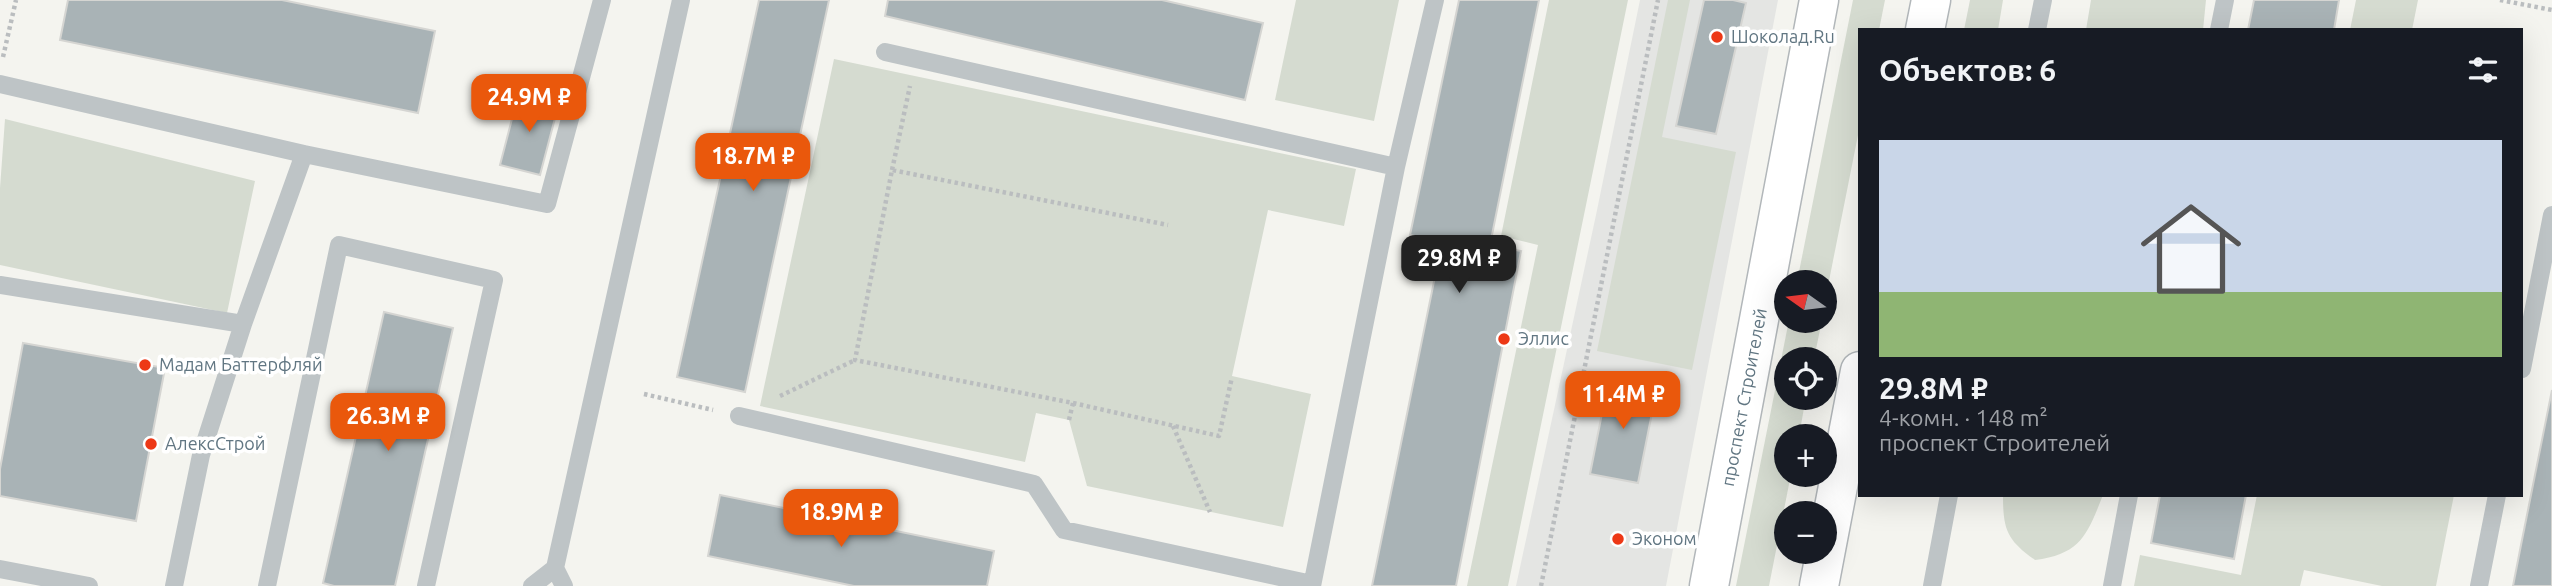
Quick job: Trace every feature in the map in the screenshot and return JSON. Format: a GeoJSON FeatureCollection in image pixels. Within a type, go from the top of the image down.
{"type":"FeatureCollection","features":[{"type":"Feature","properties":{"kind":"main road","name":"проспект Строителей"},"geometry":{"type":"LineString","coordinates":[[1709,586],[1819,0]]}},
{"type":"Feature","properties":{"kind":"main road"},"geometry":{"type":"LineString","coordinates":[[1925,28],[1931,0]]}},
{"type":"Feature","properties":{"kind":"main road"},"geometry":{"type":"LineString","coordinates":[[1819,586],[1858,381]]}},
{"type":"Feature","properties":{"kind":"lane"},"geometry":{"type":"LineString","coordinates":[[0,84],[304,153],[547,204],[602,0]]}},
{"type":"Feature","properties":{"kind":"lane"},"geometry":{"type":"LineString","coordinates":[[564,586],[555,568],[681,0]]}},
{"type":"Feature","properties":{"kind":"lane"},"geometry":{"type":"LineString","coordinates":[[739,416],[1034,484],[1064,530],[1312,585],[1396,167],[1435,0]]}},
{"type":"Feature","properties":{"kind":"lane"},"geometry":{"type":"LineString","coordinates":[[2037,28],[2043,0]]}},
{"type":"Feature","properties":{"kind":"lane"},"geometry":{"type":"LineString","coordinates":[[2219,28],[2225,0]]}},
{"type":"Feature","properties":{"kind":"lane"},"geometry":{"type":"LineString","coordinates":[[885,52],[1396,167]]}},
{"type":"Feature","properties":{"kind":"lane"},"geometry":{"type":"LineString","coordinates":[[174,586],[201,456],[243,324],[304,153]]}},
{"type":"Feature","properties":{"kind":"lane"},"geometry":{"type":"LineString","coordinates":[[2523,364],[2552,215]]}},
{"type":"Feature","properties":{"kind":"lane"},"geometry":{"type":"LineString","coordinates":[[267,586],[339,245],[494,280],[426,586]]}},
{"type":"Feature","properties":{"kind":"lane"},"geometry":{"type":"LineString","coordinates":[[0,285],[243,324]]}},
{"type":"Feature","properties":{"kind":"lane"},"geometry":{"type":"LineString","coordinates":[[1932,586],[1949,497]]}},
{"type":"Feature","properties":{"kind":"lane"},"geometry":{"type":"LineString","coordinates":[[2112,586],[2129,497]]}},
{"type":"Feature","properties":{"kind":"lane"},"geometry":{"type":"LineString","coordinates":[[2479,586],[2497,497]]}},
{"type":"Feature","properties":{"kind":"lane"},"geometry":{"type":"LineString","coordinates":[[532,586],[555,568]]}},
{"type":"Feature","properties":{"kind":"lane"},"geometry":{"type":"LineString","coordinates":[[0,569],[89,586]]}},
{"type":"Feature","properties":{"kind":"path"},"geometry":{"type":"LineString","coordinates":[[3,60],[16,0]]}},
{"type":"Feature","properties":{"kind":"path"},"geometry":{"type":"LineString","coordinates":[[1541,586],[1658,0]]}},
{"type":"Feature","properties":{"kind":"path"},"geometry":{"type":"LineString","coordinates":[[2500,0],[2552,10]]}},
{"type":"Feature","properties":{"kind":"path"},"geometry":{"type":"LineString","coordinates":[[916,59],[855,360],[1073,403],[1219,436],[1232,377]]}},
{"type":"Feature","properties":{"kind":"path"},"geometry":{"type":"LineString","coordinates":[[892,170],[1168,225]]}},
{"type":"Feature","properties":{"kind":"path"},"geometry":{"type":"LineString","coordinates":[[1069,420],[1073,403]]}},
{"type":"Feature","properties":{"kind":"path"},"geometry":{"type":"LineString","coordinates":[[1172,425],[1210,512]]}},
{"type":"Feature","properties":{"kind":"shaded area"},"geometry":{"type":"Polygon","coordinates":[[[1296,0],[1399,0],[1374,121],[1275,100],[1296,0]]]}},
{"type":"Feature","properties":{"kind":"shaded area"},"geometry":{"type":"Polygon","coordinates":[[[1549,0],[1628,0],[1508,586],[1467,586],[1538,245],[1501,236],[1549,0]]]}},
{"type":"Feature","properties":{"kind":"shaded area"},"geometry":{"type":"Polygon","coordinates":[[[1640,0],[1778,0],[1666,586],[1516,586],[1596,215],[1640,0]]]}},
{"type":"Feature","properties":{"kind":"shaded area"},"geometry":{"type":"Polygon","coordinates":[[[1668,0],[1690,0],[1662,137],[1736,152],[1692,370],[1597,351],[1668,0]]]}},
{"type":"Feature","properties":{"kind":"shaded area"},"geometry":{"type":"Polygon","coordinates":[[[1853,0],[1885,0],[1879,28],[1858,28],[1858,135],[1831,270],[1799,270],[1853,0]]]}},
{"type":"Feature","properties":{"kind":"shaded area"},"geometry":{"type":"Polygon","coordinates":[[[1970,0],[2003,0],[1998,28],[1964,28],[1970,0]]]}},
{"type":"Feature","properties":{"kind":"shaded area"},"geometry":{"type":"Polygon","coordinates":[[[2091,0],[2206,0],[2203,28],[2086,28],[2091,0]]]}},
{"type":"Feature","properties":{"kind":"shaded area"},"geometry":{"type":"Polygon","coordinates":[[[2356,0],[2418,0],[2412,28],[2350,28],[2356,0]]]}},
{"type":"Feature","properties":{"kind":"shaded area"},"geometry":{"type":"Polygon","coordinates":[[[834,59],[1356,169],[1344,226],[1268,210],[1232,376],[1311,394],[1283,527],[1087,486],[1069,420],[1036,413],[1025,462],[760,406],[834,59]]]}},
{"type":"Feature","properties":{"kind":"shaded area"},"geometry":{"type":"Polygon","coordinates":[[[5,119],[255,181],[227,313],[0,265],[0,188],[5,119]]]}},
{"type":"Feature","properties":{"kind":"shaded area"},"geometry":{"type":"Polygon","coordinates":[[[1786,333],[1819,333],[1816,347],[1784,347],[1786,333]]]}},
{"type":"Feature","properties":{"kind":"shaded area"},"geometry":{"type":"Polygon","coordinates":[[[1774,395],[1774,410],[1804,410],[1801,424],[1774,424],[1774,487],[1788,487],[1786,501],[1774,501],[1774,561],[1769,586],[1736,586],[1774,395]]]}},
{"type":"Feature","properties":{"kind":"shaded area"},"geometry":{"type":"Polygon","coordinates":[[[2003,497],[2102,497],[2087,532],[2073,547],[2050,557],[2035,560],[2018,546],[2008,533],[2003,497]]]}},
{"type":"Feature","properties":{"kind":"shaded area"},"geometry":{"type":"Polygon","coordinates":[[[2257,497],[2454,497],[2436,586],[2382,586],[2304,570],[2300,586],[2134,586],[2140,555],[2241,575],[2257,497]]]}},
{"type":"Feature","properties":{"kind":"building"},"geometry":{"type":"Polygon","coordinates":[[[68,0],[282,0],[435,31],[418,113],[60,40],[68,0]]]}},
{"type":"Feature","properties":{"kind":"building"},"geometry":{"type":"Polygon","coordinates":[[[759,0],[829,0],[745,392],[677,377],[759,0]]]}},
{"type":"Feature","properties":{"kind":"building"},"geometry":{"type":"Polygon","coordinates":[[[888,0],[1162,0],[1263,23],[1245,100],[885,16],[888,0]]]}},
{"type":"Feature","properties":{"kind":"building"},"geometry":{"type":"Polygon","coordinates":[[[1459,0],[1539,0],[1490,245],[1521,251],[1456,586],[1372,586],[1442,242],[1410,235],[1459,0]]]}},
{"type":"Feature","properties":{"kind":"building","name":"Шоколад.Ru"},"geometry":{"type":"Polygon","coordinates":[[[1704,0],[1746,3],[1716,134],[1676,126],[1704,0]]]}},
{"type":"Feature","properties":{"kind":"building"},"geometry":{"type":"Polygon","coordinates":[[[2254,0],[2339,0],[2334,28],[2248,28],[2254,0]]]}},
{"type":"Feature","properties":{"kind":"building"},"geometry":{"type":"Polygon","coordinates":[[[519,92],[559,103],[540,175],[500,165],[519,92]]]}},
{"type":"Feature","properties":{"kind":"building"},"geometry":{"type":"Polygon","coordinates":[[[384,312],[453,328],[395,586],[334,586],[323,583],[384,312]]]}},
{"type":"Feature","properties":{"kind":"building"},"geometry":{"type":"Polygon","coordinates":[[[23,343],[165,368],[136,521],[0,496],[0,469],[23,343]]]}},
{"type":"Feature","properties":{"kind":"building"},"geometry":{"type":"Polygon","coordinates":[[[1609,378],[1657,388],[1638,483],[1590,474],[1609,378]]]}},
{"type":"Feature","properties":{"kind":"building"},"geometry":{"type":"Polygon","coordinates":[[[2552,390],[2552,586],[2513,586],[2521,545],[2552,390]]]}},
{"type":"Feature","properties":{"kind":"building"},"geometry":{"type":"Polygon","coordinates":[[[720,495],[994,551],[987,586],[854,586],[708,556],[720,495]]]}},
{"type":"Feature","properties":{"kind":"building"},"geometry":{"type":"Polygon","coordinates":[[[2160,497],[2246,497],[2234,559],[2151,543],[2160,497]]]}},
{"type":"Feature","properties":{"kind":"place","name":"Шоколад.Ru"},"geometry":{"type":"Point","coordinates":[1717,37]}},
{"type":"Feature","properties":{"kind":"place","name":"Эллис"},"geometry":{"type":"Point","coordinates":[1504,339]}},
{"type":"Feature","properties":{"kind":"place","name":"Мадам Баттерфляй"},"geometry":{"type":"Point","coordinates":[145,365]}},
{"type":"Feature","properties":{"kind":"place","name":"АлексСтрой"},"geometry":{"type":"Point","coordinates":[151,444]}},
{"type":"Feature","properties":{"kind":"place","name":"Эконом"},"geometry":{"type":"Point","coordinates":[1618,539]}}]}
